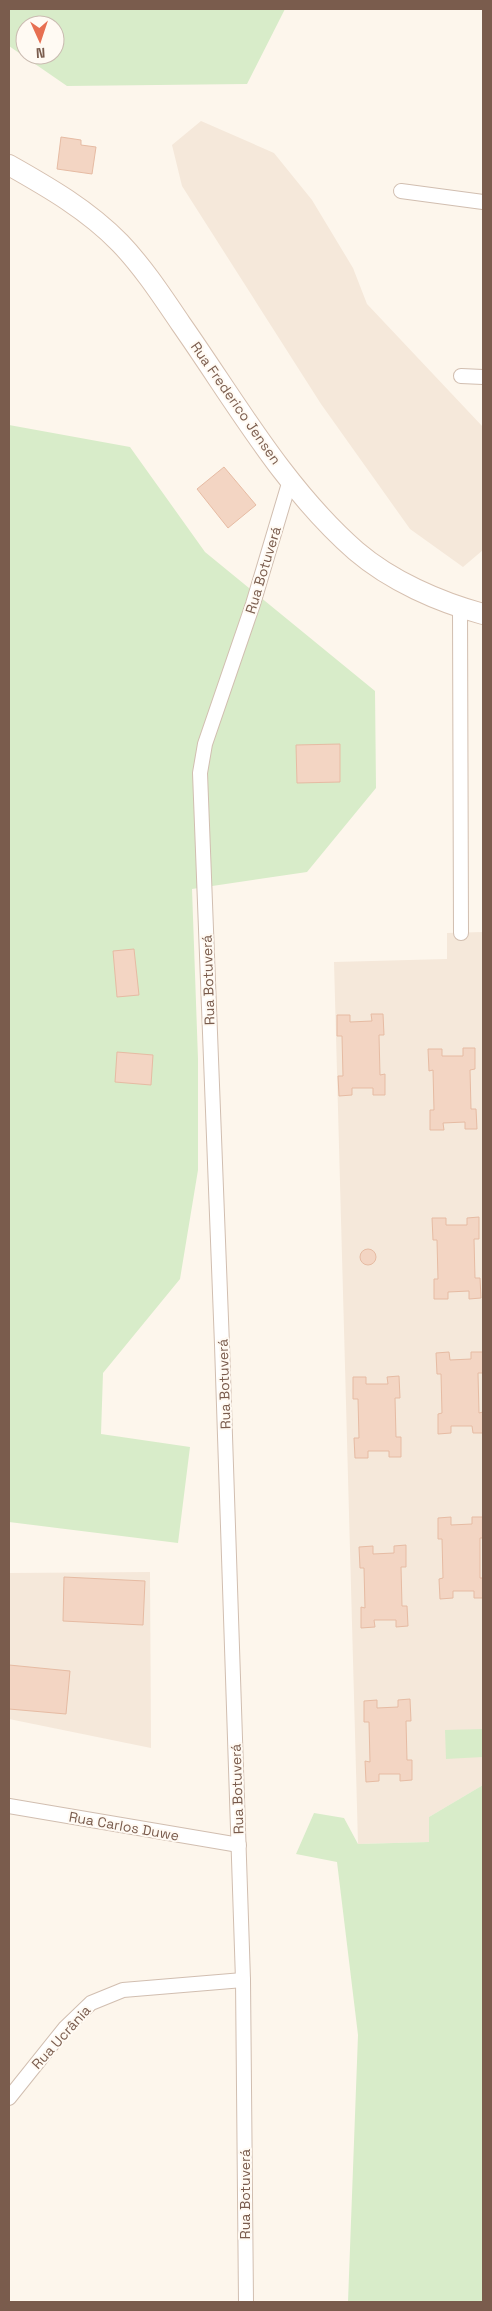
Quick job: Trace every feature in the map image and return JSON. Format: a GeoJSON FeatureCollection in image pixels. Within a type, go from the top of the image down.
{"type":"FeatureCollection","features":[{"type":"Feature","properties":{"kind":"main road","name":"Rua Frederico Jensen"},"geometry":{"type":"LineString","coordinates":[[9,165],[75,205],[119,242],[158,290],[290,480],[328,524],[357,552],[404,582],[460,608],[483,614]]}},
{"type":"Feature","properties":{"kind":"street"},"geometry":{"type":"LineString","coordinates":[[401,191],[483,202]]}},
{"type":"Feature","properties":{"kind":"street"},"geometry":{"type":"LineString","coordinates":[[461,376],[483,377]]}},
{"type":"Feature","properties":{"kind":"street","name":"Rua Botuverá"},"geometry":{"type":"LineString","coordinates":[[246,2302],[243,1980],[239,1845],[200,773],[205,744],[253,604],[290,480]]}},
{"type":"Feature","properties":{"kind":"street"},"geometry":{"type":"LineString","coordinates":[[460,608],[461,933]]}},
{"type":"Feature","properties":{"kind":"street","name":"Rua Carlos Duwe"},"geometry":{"type":"LineString","coordinates":[[9,1806],[239,1845]]}},
{"type":"Feature","properties":{"kind":"street","name":"Rua Ucrânia"},"geometry":{"type":"LineString","coordinates":[[9,2098],[65,2028],[90,2003],[123,1990],[243,1980]]}},
{"type":"Feature","properties":{"kind":"shaded area"},"geometry":{"type":"Polygon","coordinates":[[[201,121],[274,153],[312,200],[353,268],[367,304],[483,427],[483,550],[463,567],[410,529],[321,404],[182,186],[172,145],[201,121]]]}},
{"type":"Feature","properties":{"kind":"shaded area"},"geometry":{"type":"Polygon","coordinates":[[[483,932],[483,1785],[429,1817],[429,1842],[358,1844],[334,962],[447,959],[447,933],[483,932]]]}},
{"type":"Feature","properties":{"kind":"shaded area"},"geometry":{"type":"Polygon","coordinates":[[[150,1572],[151,1748],[9,1719],[9,1573],[150,1572]]]}},
{"type":"Feature","properties":{"kind":"green space"},"geometry":{"type":"Polygon","coordinates":[[[9,9],[285,9],[247,84],[67,86],[37,65],[65,65],[65,15],[15,15],[15,50],[9,46],[9,9]]]}},
{"type":"Feature","properties":{"kind":"green space"},"geometry":{"type":"Polygon","coordinates":[[[9,425],[130,447],[205,552],[375,691],[376,788],[307,872],[192,889],[198,1059],[198,1170],[180,1279],[103,1373],[101,1434],[190,1447],[178,1543],[9,1522],[9,425]]]}},
{"type":"Feature","properties":{"kind":"green space"},"geometry":{"type":"Polygon","coordinates":[[[482,660],[483,660],[483,932],[482,660]]]}},
{"type":"Feature","properties":{"kind":"green space"},"geometry":{"type":"Polygon","coordinates":[[[483,1729],[483,1757],[446,1759],[445,1730],[483,1729]]]}},
{"type":"Feature","properties":{"kind":"green space"},"geometry":{"type":"Polygon","coordinates":[[[483,1785],[483,2302],[348,2302],[358,2035],[337,1862],[296,1854],[314,1813],[344,1818],[358,1844],[429,1842],[429,1817],[483,1785]]]}},
{"type":"Feature","properties":{"kind":"building"},"geometry":{"type":"Polygon","coordinates":[[[61,137],[81,140],[81,145],[96,147],[92,174],[57,169],[61,137]]]}},
{"type":"Feature","properties":{"kind":"building"},"geometry":{"type":"Polygon","coordinates":[[[224,467],[256,505],[228,528],[197,489],[224,467]]]}},
{"type":"Feature","properties":{"kind":"building"},"geometry":{"type":"Polygon","coordinates":[[[340,744],[340,782],[297,783],[296,745],[340,744]]]}},
{"type":"Feature","properties":{"kind":"building"},"geometry":{"type":"Polygon","coordinates":[[[134,949],[139,995],[117,997],[113,951],[134,949]]]}},
{"type":"Feature","properties":{"kind":"building"},"geometry":{"type":"Polygon","coordinates":[[[371,1014],[383,1014],[384,1035],[379,1035],[380,1075],[385,1074],[385,1095],[373,1095],[373,1088],[352,1088],[352,1095],[339,1096],[338,1076],[343,1076],[342,1036],[337,1036],[337,1015],[350,1015],[350,1022],[372,1021],[371,1014]]]}},
{"type":"Feature","properties":{"kind":"building"},"geometry":{"type":"Polygon","coordinates":[[[463,1048],[475,1048],[475,1069],[470,1070],[471,1109],[476,1109],[477,1129],[465,1129],[465,1122],[443,1123],[444,1130],[430,1130],[430,1110],[434,1110],[433,1070],[429,1071],[428,1049],[442,1049],[442,1056],[463,1056],[463,1048]]]}},
{"type":"Feature","properties":{"kind":"building"},"geometry":{"type":"Polygon","coordinates":[[[117,1052],[153,1055],[151,1085],[115,1082],[117,1052]]]}},
{"type":"Feature","properties":{"kind":"building"},"geometry":{"type":"Polygon","coordinates":[[[479,1217],[479,1239],[474,1239],[475,1278],[480,1278],[481,1298],[469,1299],[469,1291],[448,1292],[448,1299],[434,1299],[434,1279],[438,1279],[437,1240],[433,1240],[432,1218],[446,1218],[446,1225],[467,1225],[467,1218],[479,1217]]]}},
{"type":"Feature","properties":{"kind":"building"},"geometry":{"type":"Polygon","coordinates":[[[368,1249],[376,1257],[368,1265],[360,1257],[368,1249]]]}},
{"type":"Feature","properties":{"kind":"building"},"geometry":{"type":"Polygon","coordinates":[[[449,1352],[450,1360],[471,1359],[471,1352],[483,1352],[483,1373],[478,1373],[479,1413],[483,1412],[483,1433],[473,1433],[472,1426],[451,1426],[451,1433],[438,1434],[438,1414],[442,1413],[441,1374],[437,1374],[436,1353],[449,1352]]]}},
{"type":"Feature","properties":{"kind":"building"},"geometry":{"type":"Polygon","coordinates":[[[399,1376],[400,1398],[395,1398],[396,1437],[401,1437],[401,1457],[389,1457],[389,1451],[368,1451],[368,1458],[355,1458],[354,1438],[359,1438],[358,1399],[353,1399],[353,1377],[366,1377],[366,1384],[388,1384],[387,1377],[399,1376]]]}},
{"type":"Feature","properties":{"kind":"building"},"geometry":{"type":"Polygon","coordinates":[[[451,1517],[451,1525],[472,1524],[472,1517],[483,1517],[483,1538],[480,1538],[480,1578],[483,1578],[483,1598],[474,1598],[474,1591],[453,1591],[453,1598],[440,1599],[439,1579],[443,1578],[442,1539],[438,1539],[438,1518],[451,1517]]]}},
{"type":"Feature","properties":{"kind":"building"},"geometry":{"type":"Polygon","coordinates":[[[406,1545],[406,1567],[401,1567],[402,1606],[407,1606],[408,1626],[396,1627],[396,1620],[374,1620],[375,1627],[361,1628],[361,1607],[365,1608],[364,1568],[360,1568],[359,1547],[373,1546],[373,1554],[394,1553],[394,1546],[406,1545]]]}},
{"type":"Feature","properties":{"kind":"building"},"geometry":{"type":"Polygon","coordinates":[[[64,1577],[145,1581],[143,1625],[63,1621],[64,1577]]]}},
{"type":"Feature","properties":{"kind":"building"},"geometry":{"type":"Polygon","coordinates":[[[9,1665],[70,1671],[66,1714],[9,1709],[9,1665]]]}},
{"type":"Feature","properties":{"kind":"building"},"geometry":{"type":"Polygon","coordinates":[[[410,1699],[411,1721],[406,1721],[407,1760],[412,1760],[412,1780],[400,1781],[400,1774],[379,1774],[379,1781],[366,1782],[365,1761],[370,1762],[369,1722],[364,1722],[364,1701],[377,1700],[377,1708],[398,1707],[398,1700],[410,1699]]]}}]}
